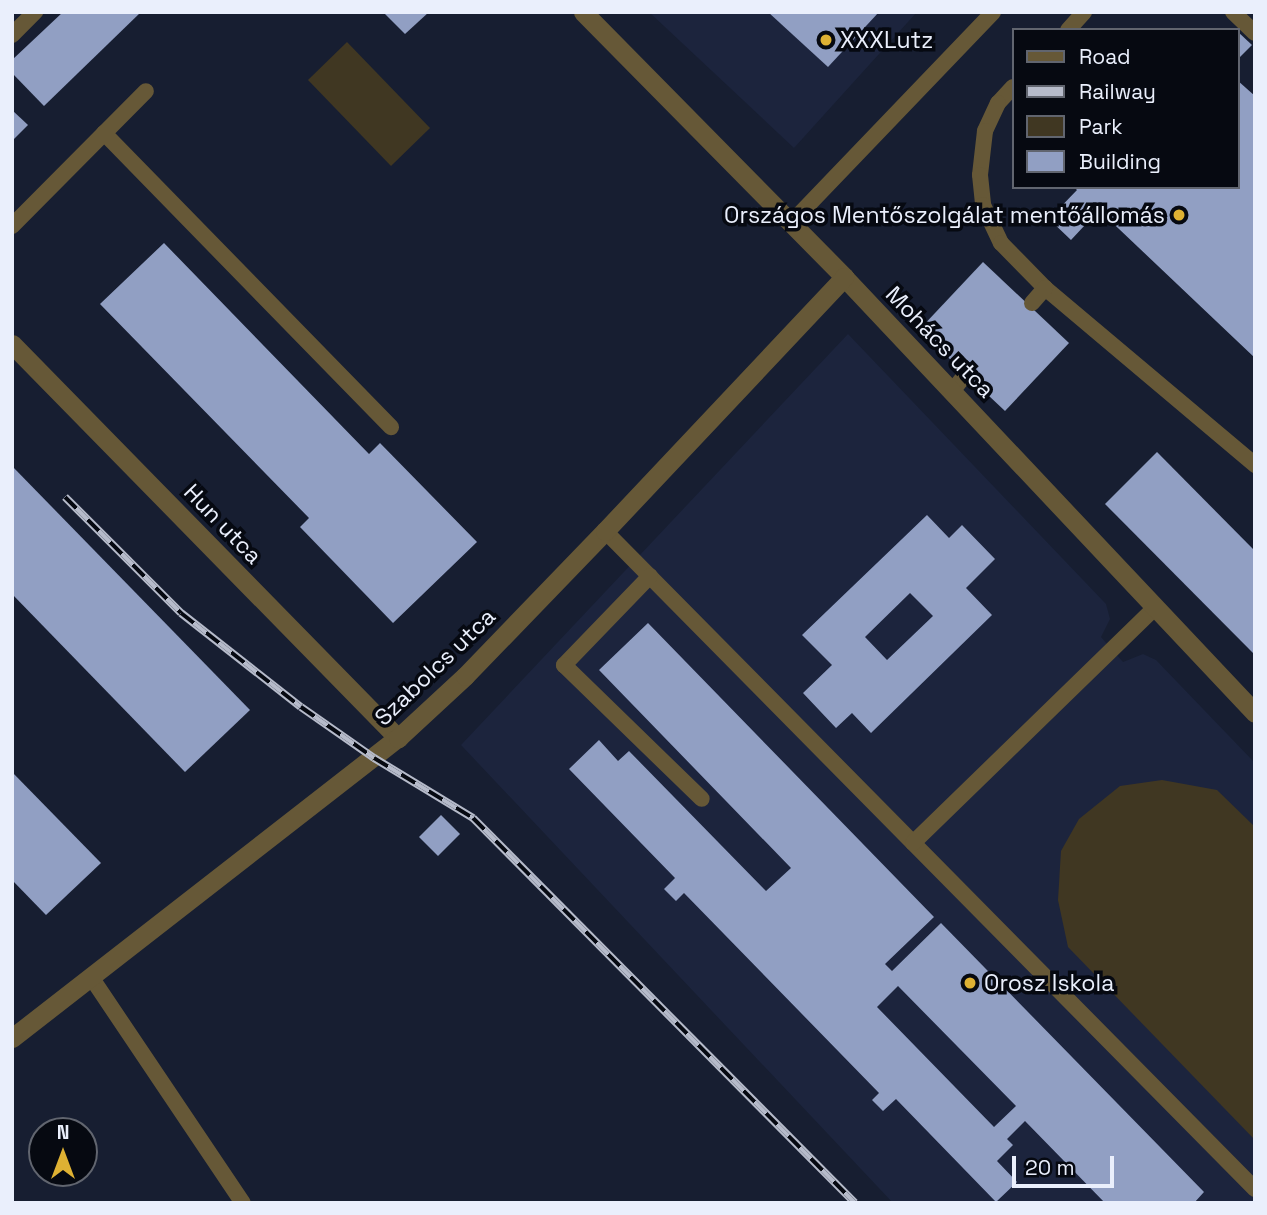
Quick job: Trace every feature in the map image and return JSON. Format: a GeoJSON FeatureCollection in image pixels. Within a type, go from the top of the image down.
{"type":"FeatureCollection","features":[{"type":"Feature","properties":{"kind":"street","name":"Mohács utca"},"geometry":{"type":"LineString","coordinates":[[583,12],[953,390],[1154,609],[1255,713]]}},
{"type":"Feature","properties":{"kind":"street","name":"Szabolcs utca"},"geometry":{"type":"LineString","coordinates":[[12,1038],[398,738],[465,676],[844,277]]}},
{"type":"Feature","properties":{"kind":"street","name":"Hun utca"},"geometry":{"type":"LineString","coordinates":[[12,344],[398,738]]}},
{"type":"Feature","properties":{"kind":"lane"},"geometry":{"type":"LineString","coordinates":[[12,35],[35,12]]}},
{"type":"Feature","properties":{"kind":"lane"},"geometry":{"type":"LineString","coordinates":[[791,223],[993,12]]}},
{"type":"Feature","properties":{"kind":"lane"},"geometry":{"type":"LineString","coordinates":[[1070,28],[1084,12]]}},
{"type":"Feature","properties":{"kind":"lane"},"geometry":{"type":"LineString","coordinates":[[1233,12],[1255,33]]}},
{"type":"Feature","properties":{"kind":"lane"},"geometry":{"type":"LineString","coordinates":[[1012,88],[998,103],[985,131],[980,175],[983,205],[1001,243],[1045,288],[1255,465]]}},
{"type":"Feature","properties":{"kind":"lane"},"geometry":{"type":"LineString","coordinates":[[12,226],[146,91]]}},
{"type":"Feature","properties":{"kind":"lane"},"geometry":{"type":"LineString","coordinates":[[104,134],[391,427]]}},
{"type":"Feature","properties":{"kind":"lane"},"geometry":{"type":"LineString","coordinates":[[1032,303],[1045,288]]}},
{"type":"Feature","properties":{"kind":"lane"},"geometry":{"type":"LineString","coordinates":[[953,390],[966,374]]}},
{"type":"Feature","properties":{"kind":"lane"},"geometry":{"type":"LineString","coordinates":[[605,531],[1255,1189]]}},
{"type":"Feature","properties":{"kind":"lane"},"geometry":{"type":"LineString","coordinates":[[650,576],[564,665],[702,799]]}},
{"type":"Feature","properties":{"kind":"lane"},"geometry":{"type":"LineString","coordinates":[[914,843],[1154,609]]}},
{"type":"Feature","properties":{"kind":"lane"},"geometry":{"type":"LineString","coordinates":[[91,977],[243,1203]]}},
{"type":"Feature","properties":{"kind":"shaded area"},"geometry":{"type":"Polygon","coordinates":[[[649,12],[917,12],[794,148],[649,12]]]}},
{"type":"Feature","properties":{"kind":"shaded area","name":"Orosz Iskola"},"geometry":{"type":"Polygon","coordinates":[[[848,334],[1106,604],[1110,619],[1101,637],[1123,662],[1143,654],[1156,660],[1255,763],[1255,1203],[893,1203],[461,745],[848,334]]]}},
{"type":"Feature","properties":{"kind":"green space"},"geometry":{"type":"Polygon","coordinates":[[[347,42],[430,128],[391,166],[308,80],[347,42]]]}},
{"type":"Feature","properties":{"kind":"green space"},"geometry":{"type":"Polygon","coordinates":[[[1162,780],[1217,790],[1255,827],[1255,1140],[1068,947],[1058,900],[1061,851],[1079,819],[1120,786],[1162,780]]]}},
{"type":"Feature","properties":{"kind":"building"},"geometry":{"type":"Polygon","coordinates":[[[63,12],[141,12],[44,106],[12,73],[12,60],[63,12]]]}},
{"type":"Feature","properties":{"kind":"building"},"geometry":{"type":"Polygon","coordinates":[[[383,12],[429,12],[405,34],[383,12]]]}},
{"type":"Feature","properties":{"kind":"building","name":"XXXLutz"},"geometry":{"type":"Polygon","coordinates":[[[768,12],[879,12],[828,67],[768,12]]]}},
{"type":"Feature","properties":{"kind":"building"},"geometry":{"type":"Polygon","coordinates":[[[1239,33],[1252,45],[1239,58],[1239,33]]]}},
{"type":"Feature","properties":{"kind":"building","name":"Országos Mentőszolgálat mentőállomás"},"geometry":{"type":"Polygon","coordinates":[[[1239,82],[1255,96],[1255,358],[1099,210],[1071,240],[1049,219],[1077,190],[1239,189],[1239,82]]]}},
{"type":"Feature","properties":{"kind":"building"},"geometry":{"type":"Polygon","coordinates":[[[12,110],[28,125],[12,141],[12,110]]]}},
{"type":"Feature","properties":{"kind":"building"},"geometry":{"type":"Polygon","coordinates":[[[164,243],[369,454],[380,443],[477,542],[393,623],[300,527],[309,518],[100,304],[164,243]]]}},
{"type":"Feature","properties":{"kind":"building"},"geometry":{"type":"Polygon","coordinates":[[[983,262],[1069,343],[1005,411],[919,330],[983,262]]]}},
{"type":"Feature","properties":{"kind":"building"},"geometry":{"type":"Polygon","coordinates":[[[1157,452],[1255,551],[1255,655],[1105,504],[1157,452]]]}},
{"type":"Feature","properties":{"kind":"building"},"geometry":{"type":"Polygon","coordinates":[[[12,466],[250,710],[185,772],[12,594],[12,466]]]}},
{"type":"Feature","properties":{"kind":"building"},"geometry":{"type":"Polygon","coordinates":[[[927,515],[949,538],[962,525],[995,559],[966,588],[992,615],[871,733],[852,713],[836,728],[803,693],[832,665],[802,635],[927,515]],[[910,593],[865,637],[887,660],[933,616],[910,593]]]}},
{"type":"Feature","properties":{"kind":"building"},"geometry":{"type":"Polygon","coordinates":[[[648,623],[934,917],[885,964],[892,971],[941,923],[1204,1192],[1194,1203],[1105,1203],[1025,1121],[1007,1139],[1013,1145],[997,1161],[1017,1182],[996,1202],[896,1099],[883,1111],[872,1100],[879,1093],[684,893],[676,901],[664,889],[675,878],[569,769],[599,740],[618,761],[629,751],[766,891],[791,868],[599,670],[648,623]],[[898,986],[877,1007],[994,1127],[1016,1106],[898,986]]]}},
{"type":"Feature","properties":{"kind":"building"},"geometry":{"type":"Polygon","coordinates":[[[12,772],[101,863],[46,915],[12,880],[12,772]]]}},
{"type":"Feature","properties":{"kind":"building"},"geometry":{"type":"Polygon","coordinates":[[[441,815],[460,834],[438,856],[419,837],[441,815]]]}},
{"type":"Feature","properties":{"kind":"railway"},"geometry":{"type":"LineString","coordinates":[[65,497],[181,613],[301,707],[374,758],[473,818],[855,1203]]}},
{"type":"Feature","properties":{"kind":"place","name":"XXXLutz"},"geometry":{"type":"Point","coordinates":[826,40]}},
{"type":"Feature","properties":{"kind":"place","name":"Országos Mentőszolgálat mentőállomás"},"geometry":{"type":"Point","coordinates":[1179,215]}},
{"type":"Feature","properties":{"kind":"place","name":"Orosz Iskola"},"geometry":{"type":"Point","coordinates":[970,983]}}]}
